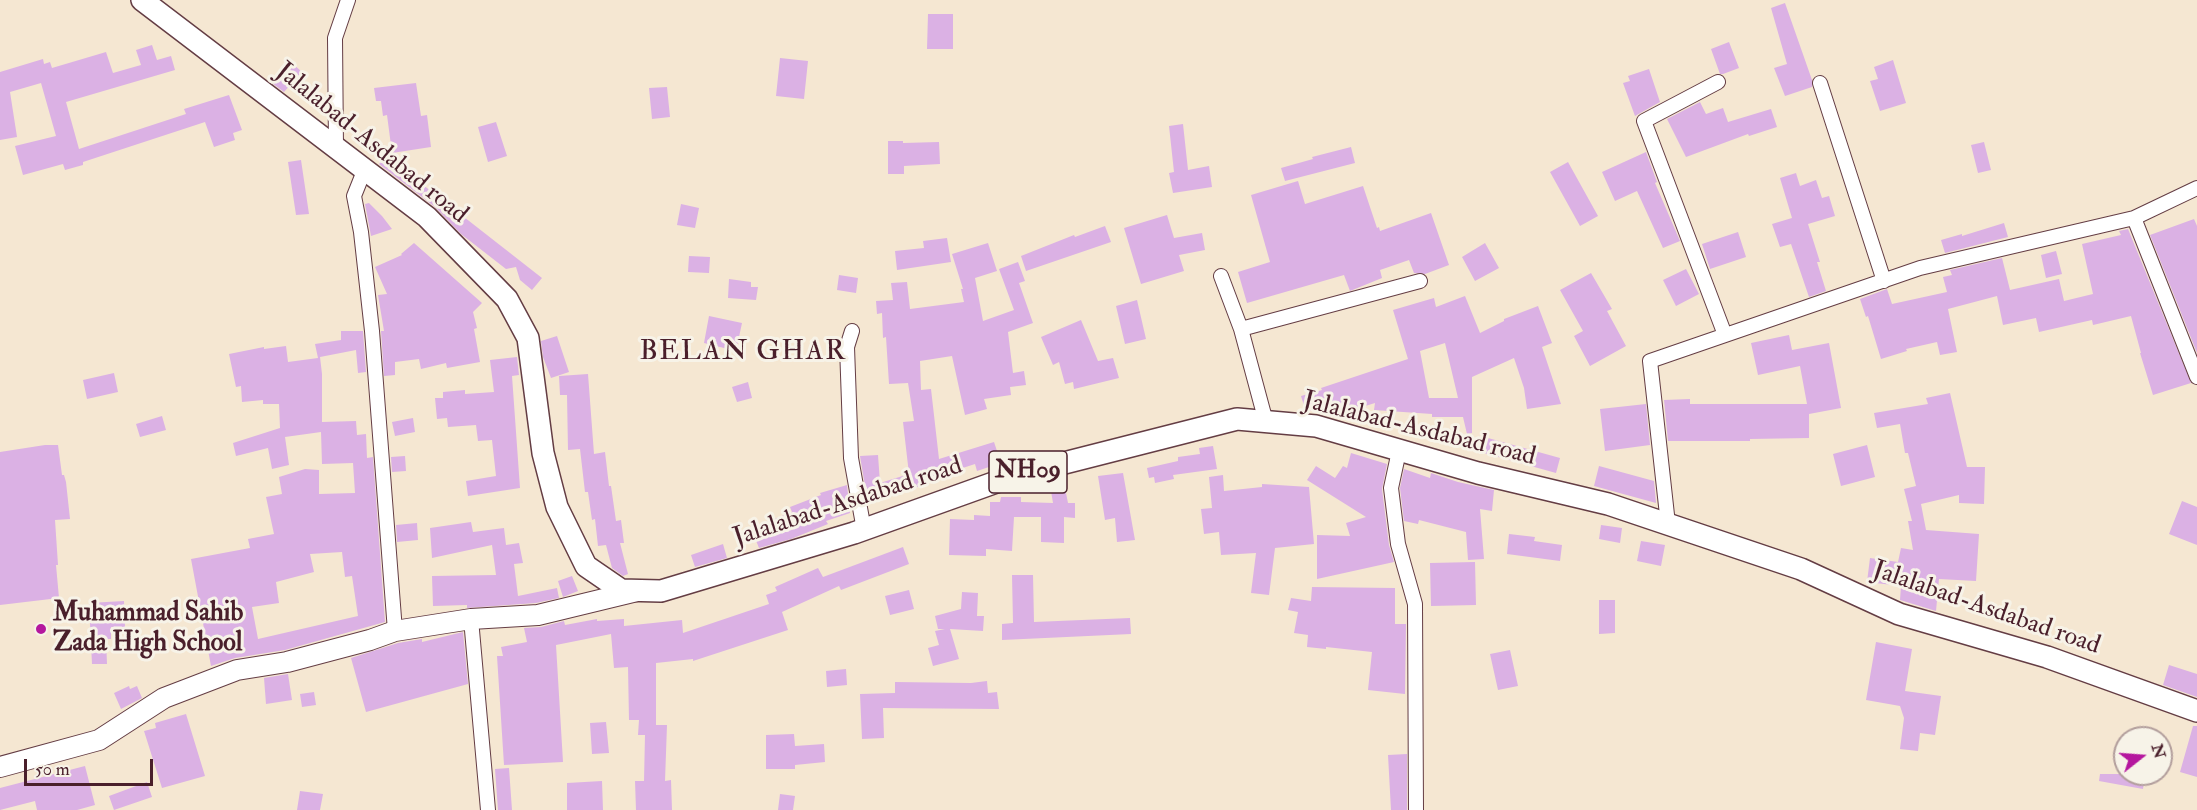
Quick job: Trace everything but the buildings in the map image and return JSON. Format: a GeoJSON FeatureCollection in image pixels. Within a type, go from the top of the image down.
{"type":"FeatureCollection","features":[{"type":"Feature","properties":{"kind":"main road","name":"Jalalabad-Asdabad road"},"geometry":{"type":"LineString","coordinates":[[142,0],[427,217],[507,299],[528,338],[543,453],[557,507],[586,566],[621,590],[661,591],[864,530],[1013,476],[1237,419],[1316,426],[1478,473],[1608,504],[1801,569],[1899,614],[2047,657],[2197,711]]}},
{"type":"Feature","properties":{"kind":"street"},"geometry":{"type":"LineString","coordinates":[[336,148],[334,38],[348,0]]}},
{"type":"Feature","properties":{"kind":"street"},"geometry":{"type":"LineString","coordinates":[[1718,82],[1644,120],[1725,335]]}},
{"type":"Feature","properties":{"kind":"street"},"geometry":{"type":"LineString","coordinates":[[1820,83],[1884,280]]}},
{"type":"Feature","properties":{"kind":"street"},"geometry":{"type":"LineString","coordinates":[[364,171],[354,196],[361,232],[372,331],[395,631]]}},
{"type":"Feature","properties":{"kind":"street"},"geometry":{"type":"LineString","coordinates":[[1668,524],[1650,361],[1920,268],[2134,218],[2197,188]]}},
{"type":"Feature","properties":{"kind":"street"},"geometry":{"type":"LineString","coordinates":[[2134,218],[2197,377]]}},
{"type":"Feature","properties":{"kind":"street"},"geometry":{"type":"LineString","coordinates":[[1221,276],[1241,329],[1266,422]]}},
{"type":"Feature","properties":{"kind":"street"},"geometry":{"type":"LineString","coordinates":[[1241,329],[1420,281]]}},
{"type":"Feature","properties":{"kind":"street"},"geometry":{"type":"LineString","coordinates":[[852,331],[847,347],[851,458],[864,530]]}},
{"type":"Feature","properties":{"kind":"street"},"geometry":{"type":"LineString","coordinates":[[1399,451],[1391,488],[1398,544],[1415,604],[1416,810]]}},
{"type":"Feature","properties":{"kind":"street"},"geometry":{"type":"LineString","coordinates":[[0,767],[99,740],[164,698],[237,670],[287,662],[395,631],[471,619],[538,615],[640,591]]}},
{"type":"Feature","properties":{"kind":"street"},"geometry":{"type":"LineString","coordinates":[[471,619],[489,810]]}},
{"type":"Feature","properties":{"kind":"place","name":"Muhammad Sahib Zada High School"},"geometry":{"type":"Point","coordinates":[41,629]}},
{"type":"Feature","properties":{"kind":"district","name":"BELAN GHAR"},"geometry":{"type":"Point","coordinates":[743,353]}}]}
